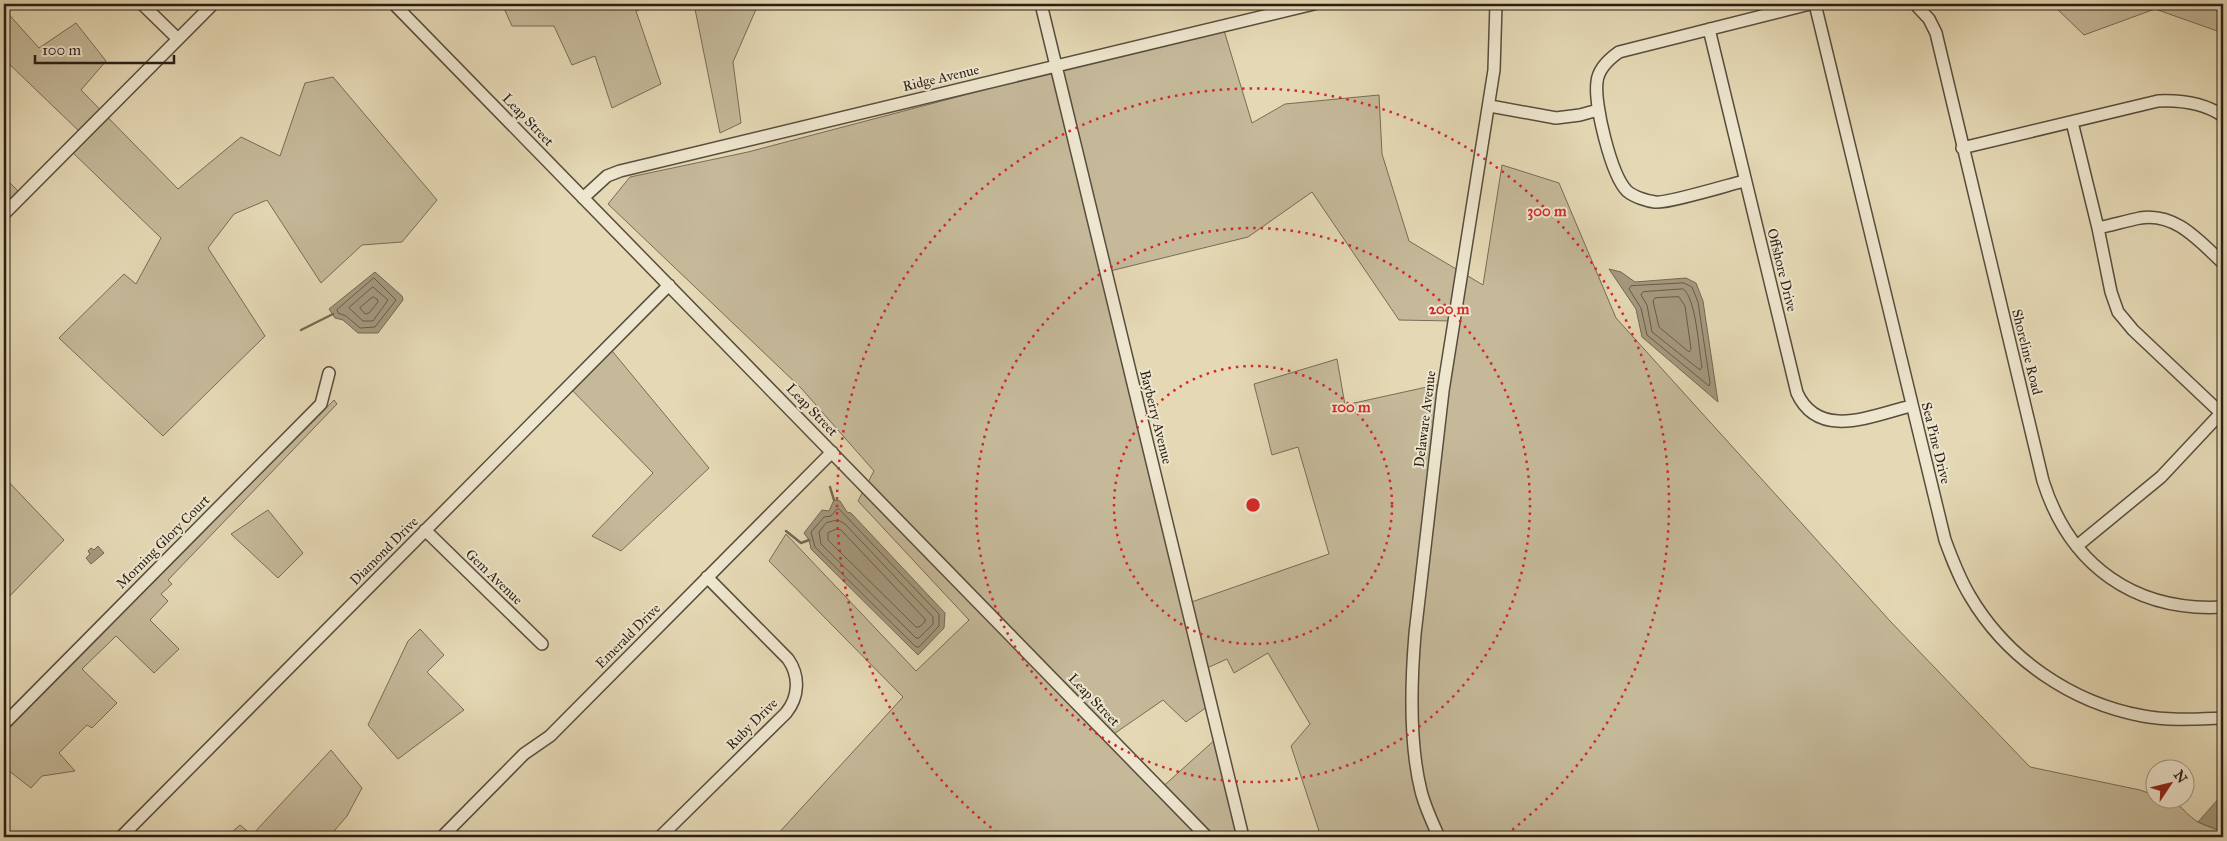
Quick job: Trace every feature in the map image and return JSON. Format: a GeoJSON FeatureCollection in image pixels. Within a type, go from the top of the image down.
{"type":"FeatureCollection","features":[{"type":"Feature","properties":{"kind":"street"},"geometry":{"type":"LineString","coordinates":[[142,4],[178,39]]}},
{"type":"Feature","properties":{"kind":"street"},"geometry":{"type":"LineString","coordinates":[[4,214],[213,4]]}},
{"type":"Feature","properties":{"kind":"street","name":"Leap Street"},"geometry":{"type":"LineString","coordinates":[[394,4],[1207,837]]}},
{"type":"Feature","properties":{"kind":"street","name":"Bayberry Avenue"},"geometry":{"type":"LineString","coordinates":[[1041,4],[1243,837]]}},
{"type":"Feature","properties":{"kind":"street","name":"Ridge Avenue"},"geometry":{"type":"LineString","coordinates":[[583,198],[607,176],[620,171],[1314,4]]}},
{"type":"Feature","properties":{"kind":"street","name":"Delaware Avenue"},"geometry":{"type":"LineString","coordinates":[[1439,837],[1426,809],[1416,772],[1412,674],[1415,634],[1445,382],[1490,106],[1496,46],[1496,4]]}},
{"type":"Feature","properties":{"kind":"street"},"geometry":{"type":"LineString","coordinates":[[1744,181],[1657,203],[1628,192],[1619,181],[1614,168],[1598,110],[1597,81],[1611,58],[1619,52],[1810,4]]}},
{"type":"Feature","properties":{"kind":"street","name":"Sea Pine Drive"},"geometry":{"type":"LineString","coordinates":[[1815,4],[1945,540],[1956,570],[1974,602],[2008,644],[2026,661],[2070,691],[2095,703],[2144,716],[2181,719],[2223,718]]}},
{"type":"Feature","properties":{"kind":"street","name":"Shoreline Road"},"geometry":{"type":"LineString","coordinates":[[1915,4],[1929,19],[1936,33],[2043,481],[2055,513],[2076,546],[2106,576],[2134,592],[2176,606],[2197,608],[2223,607]]}},
{"type":"Feature","properties":{"kind":"street","name":"Offshore Drive"},"geometry":{"type":"LineString","coordinates":[[1709,29],[1794,384],[1801,402],[1814,416],[1837,422],[1911,406]]}},
{"type":"Feature","properties":{"kind":"street"},"geometry":{"type":"LineString","coordinates":[[1962,148],[2158,101],[2188,102],[2215,110],[2223,116]]}},
{"type":"Feature","properties":{"kind":"street"},"geometry":{"type":"LineString","coordinates":[[1490,106],[1556,118],[1580,115],[1598,110]]}},
{"type":"Feature","properties":{"kind":"street"},"geometry":{"type":"LineString","coordinates":[[2072,122],[2098,228],[2110,292],[2118,312],[2133,330],[2222,414],[2161,476],[2076,546]]}},
{"type":"Feature","properties":{"kind":"street"},"geometry":{"type":"LineString","coordinates":[[2098,228],[2142,218],[2164,219],[2183,227],[2223,263]]}},
{"type":"Feature","properties":{"kind":"street","name":"Diamond Drive"},"geometry":{"type":"LineString","coordinates":[[121,837],[669,285]]}},
{"type":"Feature","properties":{"kind":"street","name":"Morning Glory Court"},"geometry":{"type":"LineString","coordinates":[[4,724],[321,404],[329,373]]}},
{"type":"Feature","properties":{"kind":"street","name":"Emerald Drive"},"geometry":{"type":"LineString","coordinates":[[442,837],[524,754],[550,736],[832,452]]}},
{"type":"Feature","properties":{"kind":"street","name":"Gem Avenue"},"geometry":{"type":"LineString","coordinates":[[426,530],[542,644]]}},
{"type":"Feature","properties":{"kind":"street","name":"Ruby Drive"},"geometry":{"type":"LineString","coordinates":[[660,837],[786,713],[792,704],[796,690],[795,672],[788,658],[708,578]]}},
{"type":"Feature","properties":{"kind":"shaded area"},"geometry":{"type":"Polygon","coordinates":[[[502,4],[656,4],[636,11],[661,84],[612,108],[595,56],[572,65],[554,26],[512,26],[502,4]]]}},
{"type":"Feature","properties":{"kind":"shaded area"},"geometry":{"type":"Polygon","coordinates":[[[694,4],[765,4],[757,7],[733,62],[741,123],[720,133],[694,4]]]}},
{"type":"Feature","properties":{"kind":"shaded area"},"geometry":{"type":"Polygon","coordinates":[[[2052,4],[2223,4],[2223,33],[2155,9],[2084,35],[2052,4]]]}},
{"type":"Feature","properties":{"kind":"shaded area"},"geometry":{"type":"Polygon","coordinates":[[[4,9],[39,48],[76,23],[106,61],[81,90],[178,189],[241,137],[280,156],[305,83],[333,77],[437,200],[402,242],[362,245],[321,283],[267,200],[234,214],[208,248],[265,336],[163,436],[59,338],[124,274],[136,284],[161,238],[68,148],[82,134],[4,59],[4,9]]]}},
{"type":"Feature","properties":{"kind":"shaded area"},"geometry":{"type":"Polygon","coordinates":[[[1223,27],[1252,123],[1285,104],[1379,95],[1382,154],[1409,241],[1483,285],[1502,165],[1559,183],[1616,318],[1890,621],[2030,767],[2144,791],[2144,808],[2181,808],[2198,822],[2223,832],[2223,837],[1321,837],[1291,746],[1310,724],[1268,653],[1234,673],[1227,659],[1198,672],[1211,704],[1186,722],[1163,700],[1108,738],[1159,790],[1218,737],[1243,837],[775,837],[903,697],[769,561],[786,534],[916,671],[969,620],[858,501],[874,471],[801,388],[608,204],[630,177],[748,152],[1223,27]],[[1312,192],[1248,237],[1102,273],[1183,605],[1329,554],[1298,447],[1272,455],[1254,384],[1337,359],[1345,405],[1445,383],[1453,321],[1399,320],[1312,192]]]}},
{"type":"Feature","properties":{"kind":"shaded area"},"geometry":{"type":"Polygon","coordinates":[[[4,177],[23,196],[4,214],[4,177]]]}},
{"type":"Feature","properties":{"kind":"shaded area"},"geometry":{"type":"Polygon","coordinates":[[[608,346],[709,468],[621,551],[592,536],[653,473],[568,386],[608,346]]]}},
{"type":"Feature","properties":{"kind":"shaded area"},"geometry":{"type":"Polygon","coordinates":[[[334,400],[337,404],[168,580],[172,584],[161,594],[168,601],[150,620],[179,649],[154,673],[116,636],[82,669],[117,703],[92,728],[87,725],[59,753],[75,771],[42,776],[31,788],[4,767],[4,733],[334,400]]]}},
{"type":"Feature","properties":{"kind":"shaded area"},"geometry":{"type":"Polygon","coordinates":[[[4,477],[64,540],[4,602],[4,477]]]}},
{"type":"Feature","properties":{"kind":"shaded area"},"geometry":{"type":"Polygon","coordinates":[[[268,510],[303,553],[278,578],[231,534],[268,510]]]}},
{"type":"Feature","properties":{"kind":"shaded area"},"geometry":{"type":"Polygon","coordinates":[[[420,629],[444,655],[427,672],[464,710],[398,759],[368,725],[408,641],[420,629]]]}},
{"type":"Feature","properties":{"kind":"shaded area"},"geometry":{"type":"Polygon","coordinates":[[[331,750],[362,788],[347,816],[329,837],[226,837],[240,825],[252,835],[331,750]]]}},
{"type":"Feature","properties":{"kind":"water"},"geometry":{"type":"Polygon","coordinates":[[[1609,269],[1621,272],[1635,282],[1686,278],[1696,283],[1703,301],[1718,402],[1642,337],[1636,309],[1609,269]]]}},
{"type":"Feature","properties":{"kind":"water"},"geometry":{"type":"Polygon","coordinates":[[[375,272],[402,296],[403,300],[378,333],[358,333],[343,320],[335,318],[329,309],[375,272]]]}},
{"type":"Feature","properties":{"kind":"water"},"geometry":{"type":"Polygon","coordinates":[[[834,500],[840,501],[847,512],[851,513],[945,613],[944,628],[918,655],[811,549],[809,540],[804,533],[822,510],[829,511],[834,500]]]}},
{"type":"Feature","properties":{"kind":"water"},"geometry":{"type":"Polygon","coordinates":[[[98,546],[104,553],[91,564],[86,558],[90,554],[88,551],[91,548],[94,550],[98,546]]]}},
{"type":"Feature","properties":{"kind":"water"},"geometry":{"type":"Polygon","coordinates":[[[2220,797],[2223,797],[2223,832],[2198,822],[2220,797]]]}},
{"type":"Feature","properties":{"kind":"waterway"},"geometry":{"type":"LineString","coordinates":[[301,330],[333,314]]}},
{"type":"Feature","properties":{"kind":"waterway"},"geometry":{"type":"LineString","coordinates":[[830,487],[834,500]]}},
{"type":"Feature","properties":{"kind":"waterway"},"geometry":{"type":"LineString","coordinates":[[786,531],[801,543],[809,540]]}}]}
